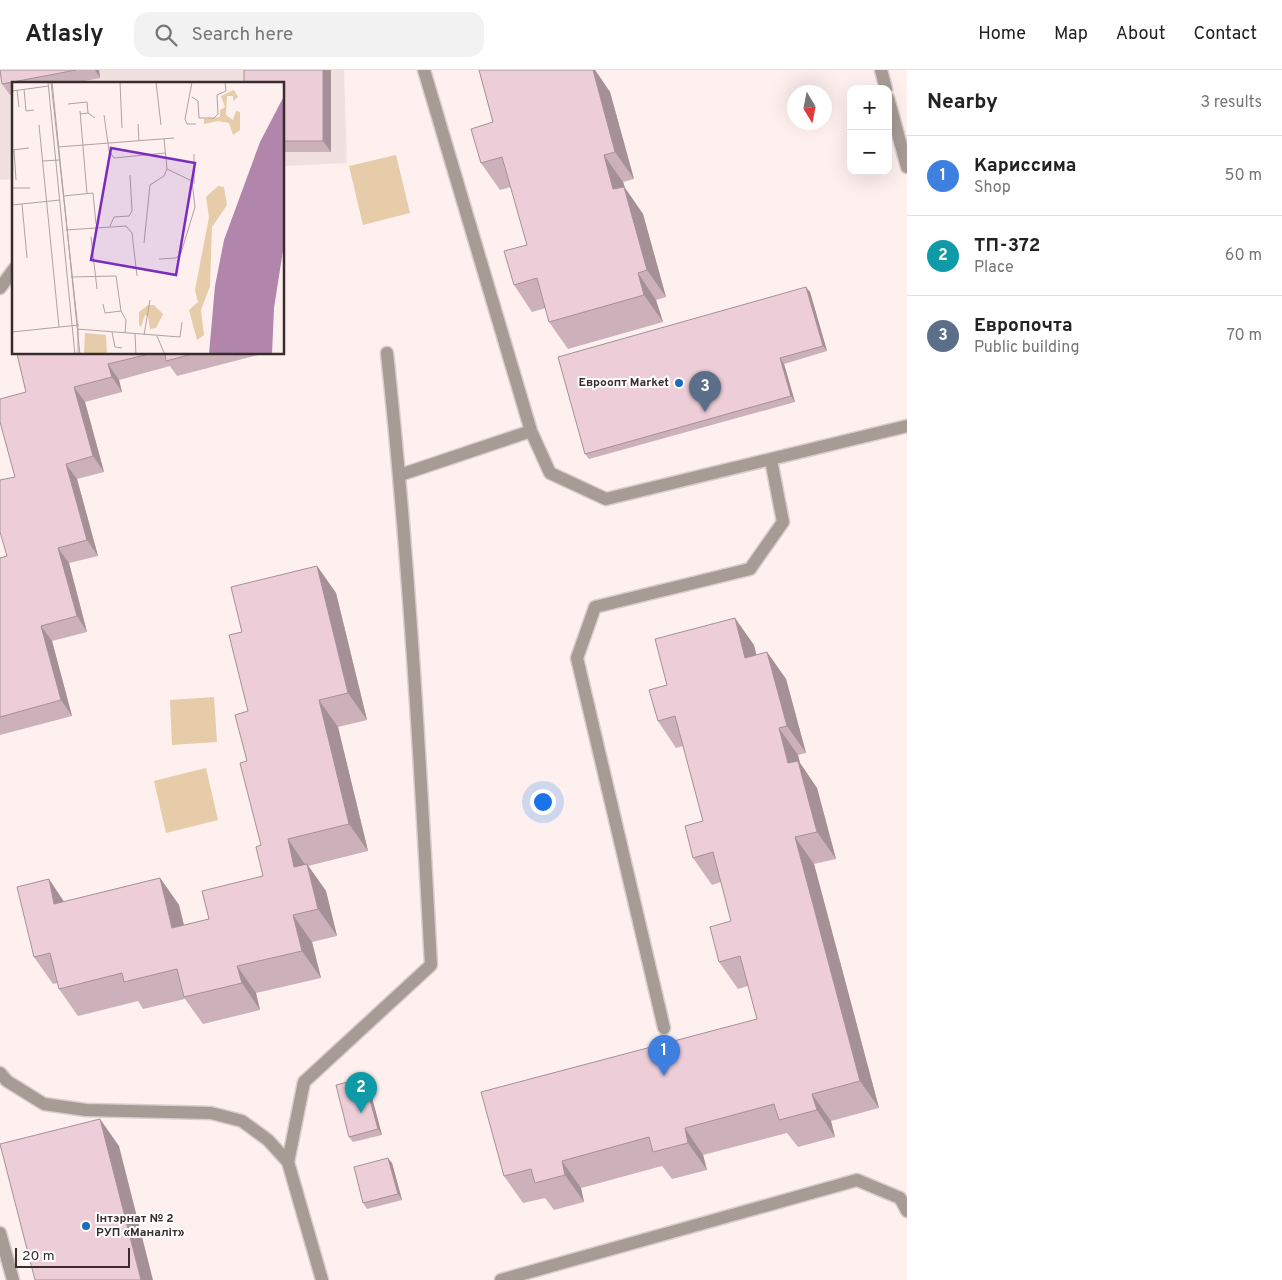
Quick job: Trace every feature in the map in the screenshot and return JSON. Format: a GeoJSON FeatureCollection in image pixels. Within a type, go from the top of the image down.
{"type":"FeatureCollection","features":[{"type":"Feature","properties":{"kind":"street"},"geometry":{"type":"LineString","coordinates":[[424,70],[531,431],[550,473],[606,499],[907,426]]}},
{"type":"Feature","properties":{"kind":"street"},"geometry":{"type":"LineString","coordinates":[[881,70],[885,85]]}},
{"type":"Feature","properties":{"kind":"street"},"geometry":{"type":"LineString","coordinates":[[892,113],[907,167]]}},
{"type":"Feature","properties":{"kind":"street"},"geometry":{"type":"LineString","coordinates":[[0,288],[12,273]]}},
{"type":"Feature","properties":{"kind":"street"},"geometry":{"type":"LineString","coordinates":[[288,1162],[304,1082],[432,965],[414,665],[400,475],[387,354]]}},
{"type":"Feature","properties":{"kind":"street"},"geometry":{"type":"LineString","coordinates":[[400,475],[531,431]]}},
{"type":"Feature","properties":{"kind":"street"},"geometry":{"type":"LineString","coordinates":[[664,1028],[577,658],[595,607],[750,569],[783,522],[771,460]]}},
{"type":"Feature","properties":{"kind":"street"},"geometry":{"type":"LineString","coordinates":[[0,1073],[7,1081],[44,1104],[86,1110],[211,1113],[242,1122],[268,1140],[288,1162],[322,1280]]}},
{"type":"Feature","properties":{"kind":"street"},"geometry":{"type":"LineString","coordinates":[[502,1280],[857,1180],[900,1198],[907,1211]]}},
{"type":"Feature","properties":{"kind":"street"},"geometry":{"type":"LineString","coordinates":[[0,1233],[13,1280]]}},
{"type":"Feature","properties":{"kind":"shaded area"},"geometry":{"type":"Polygon","coordinates":[[[0,70],[344,70],[347,163],[285,166],[285,82],[12,82],[12,179],[0,180],[0,70]]]}},
{"type":"Feature","properties":{"kind":"shaded area"},"geometry":{"type":"Polygon","coordinates":[[[396,155],[410,213],[363,225],[349,166],[396,155]]]}},
{"type":"Feature","properties":{"kind":"shaded area"},"geometry":{"type":"Polygon","coordinates":[[[214,697],[217,742],[172,745],[170,700],[214,697]]]}},
{"type":"Feature","properties":{"kind":"shaded area"},"geometry":{"type":"Polygon","coordinates":[[[206,768],[218,820],[166,833],[154,781],[206,768]]]}},
{"type":"Feature","properties":{"kind":"building"},"geometry":{"type":"Polygon","coordinates":[[[0,70],[76,70],[12,82],[2,84],[0,70]]]}},
{"type":"Feature","properties":{"kind":"building"},"geometry":{"type":"Polygon","coordinates":[[[244,70],[323,70],[323,141],[285,141],[285,82],[244,82],[244,70]]]}},
{"type":"Feature","properties":{"kind":"building"},"geometry":{"type":"Polygon","coordinates":[[[479,70],[593,70],[615,152],[604,155],[613,189],[624,187],[647,270],[638,273],[644,295],[549,322],[537,278],[514,285],[504,251],[527,245],[502,157],[481,163],[471,129],[493,122],[479,70]]]}},
{"type":"Feature","properties":{"kind":"building","name":"Евроопт Market"},"geometry":{"type":"Polygon","coordinates":[[[806,287],[823,346],[780,358],[791,396],[585,454],[558,357],[806,287]]]}},
{"type":"Feature","properties":{"kind":"building"},"geometry":{"type":"Polygon","coordinates":[[[17,355],[145,355],[108,364],[112,377],[74,387],[93,456],[66,464],[87,540],[58,548],[77,616],[41,626],[61,700],[0,717],[0,558],[7,556],[0,532],[0,480],[15,477],[0,422],[0,399],[26,392],[17,355]]]}},
{"type":"Feature","properties":{"kind":"building"},"geometry":{"type":"Polygon","coordinates":[[[165,355],[188,355],[166,361],[165,355]]]}},
{"type":"Feature","properties":{"kind":"building"},"geometry":{"type":"Polygon","coordinates":[[[317,566],[348,693],[319,700],[349,824],[288,839],[294,867],[307,864],[318,909],[293,915],[302,951],[237,966],[242,983],[184,997],[177,969],[124,982],[122,973],[59,989],[50,953],[34,957],[17,887],[49,879],[54,904],[160,878],[172,928],[209,919],[202,891],[263,876],[256,847],[261,845],[240,763],[247,761],[235,715],[248,711],[229,635],[242,632],[231,587],[317,566]]]}},
{"type":"Feature","properties":{"kind":"building"},"geometry":{"type":"Polygon","coordinates":[[[735,618],[745,658],[767,652],[787,726],[779,728],[788,763],[798,761],[817,832],[795,837],[860,1081],[812,1094],[817,1110],[779,1120],[774,1104],[685,1128],[688,1143],[653,1152],[649,1137],[562,1161],[565,1175],[535,1183],[531,1169],[504,1176],[481,1092],[757,1019],[740,956],[719,962],[710,927],[731,921],[713,852],[693,858],[685,826],[703,821],[675,716],[658,721],[649,690],[667,685],[655,639],[735,618]]]}},
{"type":"Feature","properties":{"kind":"building"},"geometry":{"type":"Polygon","coordinates":[[[364,1078],[378,1129],[349,1137],[336,1085],[364,1078]]]}},
{"type":"Feature","properties":{"kind":"building","name":"Інтэрнат № 2 РУП «Маналіт»"},"geometry":{"type":"Polygon","coordinates":[[[100,1119],[141,1280],[35,1280],[0,1144],[100,1119]]]}},
{"type":"Feature","properties":{"kind":"building"},"geometry":{"type":"Polygon","coordinates":[[[388,1158],[398,1194],[363,1203],[354,1167],[388,1158]]]}},
{"type":"Feature","properties":{"kind":"place","name":"Евроопт Market"},"geometry":{"type":"Point","coordinates":[679,383]}},
{"type":"Feature","properties":{"kind":"place","name":"Европочта"},"geometry":{"type":"Point","coordinates":[705,412]}},
{"type":"Feature","properties":{"kind":"place","name":"Кариссима"},"geometry":{"type":"Point","coordinates":[664,1076]}},
{"type":"Feature","properties":{"kind":"place","name":"ТП-372"},"geometry":{"type":"Point","coordinates":[361,1113]}},
{"type":"Feature","properties":{"kind":"place","name":"Інтэрнат № 2 РУП «Маналіт»"},"geometry":{"type":"Point","coordinates":[86,1226]}}]}
